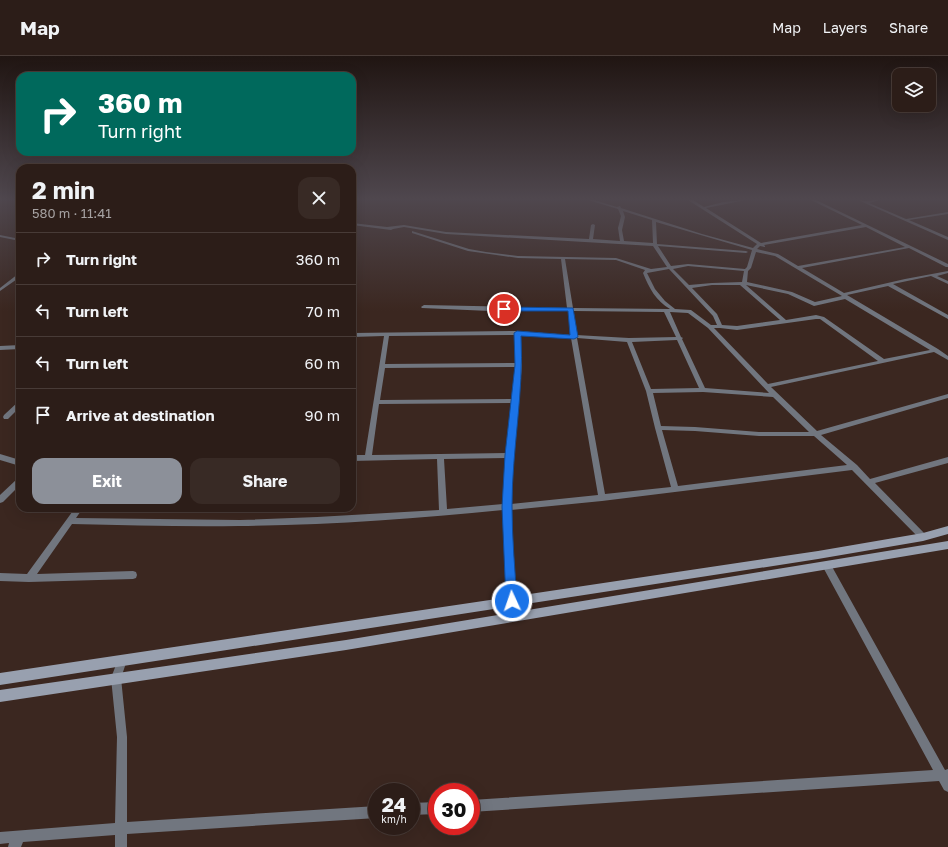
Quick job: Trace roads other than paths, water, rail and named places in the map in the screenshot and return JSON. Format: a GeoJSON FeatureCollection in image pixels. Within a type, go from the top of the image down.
{"type":"FeatureCollection","features":[{"type":"Feature","properties":{"kind":"main road"},"geometry":{"type":"LineString","coordinates":[[0,679],[835,552],[923,537],[948,530]]}},
{"type":"Feature","properties":{"kind":"main road"},"geometry":{"type":"LineString","coordinates":[[0,696],[346,645],[845,563],[948,544]]}},
{"type":"Feature","properties":{"kind":"main road"},"geometry":{"type":"LineString","coordinates":[[835,552],[845,563]]}},
{"type":"Feature","properties":{"kind":"street"},"geometry":{"type":"LineString","coordinates":[[5,237],[16,239]]}},
{"type":"Feature","properties":{"kind":"street"},"geometry":{"type":"LineString","coordinates":[[430,237],[468,250],[480,252],[518,257],[616,260],[650,270]]}},
{"type":"Feature","properties":{"kind":"street"},"geometry":{"type":"LineString","coordinates":[[517,237],[754,251],[776,255]]}},
{"type":"Feature","properties":{"kind":"street"},"geometry":{"type":"LineString","coordinates":[[591,241],[592,237]]}},
{"type":"Feature","properties":{"kind":"street"},"geometry":{"type":"LineString","coordinates":[[621,237],[622,242]]}},
{"type":"Feature","properties":{"kind":"street"},"geometry":{"type":"LineString","coordinates":[[655,237],[655,245],[669,267],[715,315],[720,326]]}},
{"type":"Feature","properties":{"kind":"street"},"geometry":{"type":"LineString","coordinates":[[709,237],[754,251]]}},
{"type":"Feature","properties":{"kind":"street"},"geometry":{"type":"LineString","coordinates":[[749,237],[797,268],[948,358]]}},
{"type":"Feature","properties":{"kind":"street"},"geometry":{"type":"LineString","coordinates":[[743,284],[746,270],[749,268],[754,251],[760,244],[802,237]]}},
{"type":"Feature","properties":{"kind":"street"},"geometry":{"type":"LineString","coordinates":[[888,237],[948,266]]}},
{"type":"Feature","properties":{"kind":"street"},"geometry":{"type":"LineString","coordinates":[[797,268],[909,247]]}},
{"type":"Feature","properties":{"kind":"street"},"geometry":{"type":"LineString","coordinates":[[563,258],[574,337],[602,498]]}},
{"type":"Feature","properties":{"kind":"street"},"geometry":{"type":"LineString","coordinates":[[703,390],[680,338],[662,304],[652,289],[645,273],[650,270],[669,267],[700,265],[746,270]]}},
{"type":"Feature","properties":{"kind":"street"},"geometry":{"type":"LineString","coordinates":[[688,287],[712,284],[743,284],[790,292],[814,304],[889,284],[948,272]]}},
{"type":"Feature","properties":{"kind":"street"},"geometry":{"type":"LineString","coordinates":[[932,275],[948,283]]}},
{"type":"Feature","properties":{"kind":"street"},"geometry":{"type":"LineString","coordinates":[[0,290],[16,278]]}},
{"type":"Feature","properties":{"kind":"street"},"geometry":{"type":"LineString","coordinates":[[743,284],[784,321]]}},
{"type":"Feature","properties":{"kind":"street"},"geometry":{"type":"LineString","coordinates":[[889,284],[948,317]]}},
{"type":"Feature","properties":{"kind":"street"},"geometry":{"type":"LineString","coordinates":[[662,304],[674,310]]}},
{"type":"Feature","properties":{"kind":"street"},"geometry":{"type":"LineString","coordinates":[[424,307],[689,311],[710,327],[776,395],[816,434],[854,467],[923,537]]}},
{"type":"Feature","properties":{"kind":"street"},"geometry":{"type":"LineString","coordinates":[[710,327],[720,326],[737,328],[816,317],[826,319],[882,362]]}},
{"type":"Feature","properties":{"kind":"street"},"geometry":{"type":"LineString","coordinates":[[356,335],[517,333],[629,340],[680,338]]}},
{"type":"Feature","properties":{"kind":"street"},"geometry":{"type":"LineString","coordinates":[[512,601],[507,507],[510,455],[519,365],[517,333]]}},
{"type":"Feature","properties":{"kind":"street"},"geometry":{"type":"LineString","coordinates":[[368,457],[387,334]]}},
{"type":"Feature","properties":{"kind":"street"},"geometry":{"type":"LineString","coordinates":[[629,340],[649,391],[675,488]]}},
{"type":"Feature","properties":{"kind":"street"},"geometry":{"type":"LineString","coordinates":[[0,348],[16,347]]}},
{"type":"Feature","properties":{"kind":"street"},"geometry":{"type":"LineString","coordinates":[[768,386],[936,350]]}},
{"type":"Feature","properties":{"kind":"street"},"geometry":{"type":"LineString","coordinates":[[382,366],[519,365]]}},
{"type":"Feature","properties":{"kind":"street"},"geometry":{"type":"LineString","coordinates":[[649,391],[703,390],[776,395]]}},
{"type":"Feature","properties":{"kind":"street"},"geometry":{"type":"LineString","coordinates":[[658,428],[759,434],[816,434],[948,396]]}},
{"type":"Feature","properties":{"kind":"street"},"geometry":{"type":"LineString","coordinates":[[376,402],[515,401]]}},
{"type":"Feature","properties":{"kind":"street"},"geometry":{"type":"LineString","coordinates":[[6,417],[16,406]]}},
{"type":"Feature","properties":{"kind":"street"},"geometry":{"type":"LineString","coordinates":[[356,458],[510,455]]}},
{"type":"Feature","properties":{"kind":"street"},"geometry":{"type":"LineString","coordinates":[[440,456],[443,512]]}},
{"type":"Feature","properties":{"kind":"street"},"geometry":{"type":"LineString","coordinates":[[0,458],[16,462]]}},
{"type":"Feature","properties":{"kind":"street"},"geometry":{"type":"LineString","coordinates":[[869,482],[948,460]]}},
{"type":"Feature","properties":{"kind":"street"},"geometry":{"type":"LineString","coordinates":[[70,521],[239,523],[338,519],[443,512],[602,498],[854,467]]}},
{"type":"Feature","properties":{"kind":"street"},"geometry":{"type":"LineString","coordinates":[[0,500],[16,485]]}},
{"type":"Feature","properties":{"kind":"street"},"geometry":{"type":"LineString","coordinates":[[29,578],[76,512]]}},
{"type":"Feature","properties":{"kind":"street"},"geometry":{"type":"LineString","coordinates":[[827,566],[945,776],[948,786]]}},
{"type":"Feature","properties":{"kind":"street"},"geometry":{"type":"LineString","coordinates":[[0,577],[29,578],[133,575]]}},
{"type":"Feature","properties":{"kind":"street"},"geometry":{"type":"LineString","coordinates":[[121,847],[122,737],[116,678],[122,660]]}},
{"type":"Feature","properties":{"kind":"street"},"geometry":{"type":"LineString","coordinates":[[480,805],[945,776]]}},
{"type":"Feature","properties":{"kind":"street"},"geometry":{"type":"LineString","coordinates":[[0,838],[17,842],[122,828],[368,813]]}}]}
